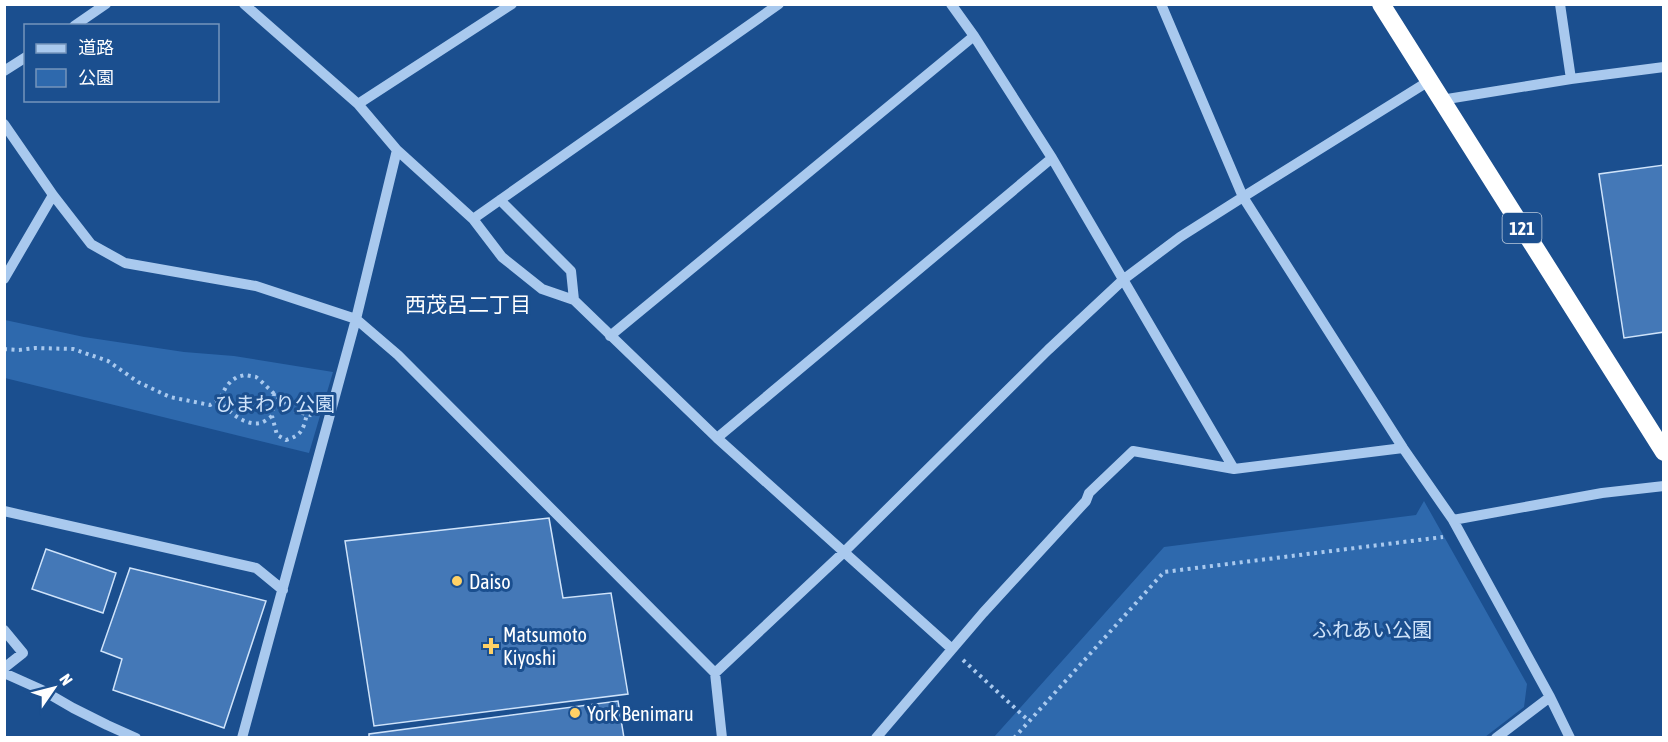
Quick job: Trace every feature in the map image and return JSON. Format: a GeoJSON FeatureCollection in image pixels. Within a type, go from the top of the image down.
{"type":"FeatureCollection","features":[{"type":"Feature","properties":{"kind":"highway","name":"121"},"geometry":{"type":"LineString","coordinates":[[1381,4],[1664,452]]}},
{"type":"Feature","properties":{"kind":"street"},"geometry":{"type":"LineString","coordinates":[[77,24],[106,4]]}},
{"type":"Feature","properties":{"kind":"street"},"geometry":{"type":"LineString","coordinates":[[244,4],[358,104],[397,150],[473,219],[502,257],[542,289],[574,300],[717,438],[952,649]]}},
{"type":"Feature","properties":{"kind":"street"},"geometry":{"type":"LineString","coordinates":[[358,104],[512,4]]}},
{"type":"Feature","properties":{"kind":"street"},"geometry":{"type":"LineString","coordinates":[[473,219],[779,4]]}},
{"type":"Feature","properties":{"kind":"street"},"geometry":{"type":"LineString","coordinates":[[951,4],[1052,158],[1234,469]]}},
{"type":"Feature","properties":{"kind":"street"},"geometry":{"type":"LineString","coordinates":[[1161,4],[1243,197],[1403,448],[1453,520],[1570,738]]}},
{"type":"Feature","properties":{"kind":"street"},"geometry":{"type":"LineString","coordinates":[[1560,4],[1571,79]]}},
{"type":"Feature","properties":{"kind":"street"},"geometry":{"type":"LineString","coordinates":[[610,336],[974,36]]}},
{"type":"Feature","properties":{"kind":"street"},"geometry":{"type":"LineString","coordinates":[[4,71],[24,58]]}},
{"type":"Feature","properties":{"kind":"street"},"geometry":{"type":"LineString","coordinates":[[1441,100],[1664,67]]}},
{"type":"Feature","properties":{"kind":"street"},"geometry":{"type":"LineString","coordinates":[[715,673],[844,552],[1048,350],[1124,279],[1180,237],[1430,81]]}},
{"type":"Feature","properties":{"kind":"street"},"geometry":{"type":"LineString","coordinates":[[4,124],[53,195],[91,244],[125,263],[256,286],[356,319],[398,355],[715,673],[722,738]]}},
{"type":"Feature","properties":{"kind":"street"},"geometry":{"type":"LineString","coordinates":[[242,738],[356,319],[397,150]]}},
{"type":"Feature","properties":{"kind":"street"},"geometry":{"type":"LineString","coordinates":[[717,438],[1052,158]]}},
{"type":"Feature","properties":{"kind":"street"},"geometry":{"type":"LineString","coordinates":[[4,279],[53,195]]}},
{"type":"Feature","properties":{"kind":"street"},"geometry":{"type":"LineString","coordinates":[[500,200],[571,271],[574,300]]}},
{"type":"Feature","properties":{"kind":"street"},"geometry":{"type":"LineString","coordinates":[[876,738],[952,649],[1086,501],[1089,493],[1133,451],[1234,469],[1403,448]]}},
{"type":"Feature","properties":{"kind":"street"},"geometry":{"type":"LineString","coordinates":[[1453,520],[1602,493],[1664,486]]}},
{"type":"Feature","properties":{"kind":"street"},"geometry":{"type":"LineString","coordinates":[[4,511],[256,568],[283,590]]}},
{"type":"Feature","properties":{"kind":"street"},"geometry":{"type":"LineString","coordinates":[[4,630],[23,653],[4,670],[73,708],[136,738]]}},
{"type":"Feature","properties":{"kind":"street"},"geometry":{"type":"LineString","coordinates":[[1496,738],[1550,697]]}},
{"type":"Feature","properties":{"kind":"path"},"geometry":{"type":"LineString","coordinates":[[4,349],[73,349],[108,362],[138,382],[170,397],[210,405],[219,400],[226,387],[237,377],[245,375],[256,377],[291,410],[329,418]]}},
{"type":"Feature","properties":{"kind":"path"},"geometry":{"type":"LineString","coordinates":[[274,393],[272,416],[277,435],[286,440],[299,434],[304,427],[307,414]]}},
{"type":"Feature","properties":{"kind":"path"},"geometry":{"type":"LineString","coordinates":[[219,400],[232,413],[249,422],[263,422],[272,416]]}},
{"type":"Feature","properties":{"kind":"path"},"geometry":{"type":"LineString","coordinates":[[1014,738],[1164,572],[1447,536]]}},
{"type":"Feature","properties":{"kind":"path"},"geometry":{"type":"LineString","coordinates":[[952,649],[1029,721]]}},
{"type":"Feature","properties":{"kind":"green space","name":"ひまわり公園"},"geometry":{"type":"Polygon","coordinates":[[[5,320],[84,337],[184,352],[234,356],[333,372],[309,453],[5,378],[5,320]]]}},
{"type":"Feature","properties":{"kind":"green space","name":"ふれあい公園"},"geometry":{"type":"Polygon","coordinates":[[[1424,501],[1527,684],[1524,707],[1485,737],[994,737],[1164,547],[1416,515],[1424,501]]]}},
{"type":"Feature","properties":{"kind":"building"},"geometry":{"type":"Polygon","coordinates":[[[1664,165],[1664,332],[1624,338],[1599,174],[1664,165]]]}},
{"type":"Feature","properties":{"kind":"building","name":"Matsumoto Kiyoshi"},"geometry":{"type":"Polygon","coordinates":[[[549,518],[563,598],[611,593],[628,694],[374,726],[345,541],[549,518]]]}},
{"type":"Feature","properties":{"kind":"building"},"geometry":{"type":"Polygon","coordinates":[[[46,549],[116,573],[103,613],[32,589],[46,549]]]}},
{"type":"Feature","properties":{"kind":"building"},"geometry":{"type":"Polygon","coordinates":[[[130,568],[266,601],[224,728],[113,690],[122,659],[101,651],[130,568]]]}},
{"type":"Feature","properties":{"kind":"building","name":"York Benimaru"},"geometry":{"type":"Polygon","coordinates":[[[618,701],[624,738],[369,738],[369,734],[618,701]]]}},
{"type":"Feature","properties":{"kind":"place","name":"Daiso"},"geometry":{"type":"Point","coordinates":[457,581]}},
{"type":"Feature","properties":{"kind":"place","name":"Matsumoto Kiyoshi"},"geometry":{"type":"Point","coordinates":[491,646]}},
{"type":"Feature","properties":{"kind":"place","name":"York Benimaru"},"geometry":{"type":"Point","coordinates":[575,713]}},
{"type":"Feature","properties":{"kind":"district","name":"西茂呂二丁目"},"geometry":{"type":"Point","coordinates":[468,304]}}]}
